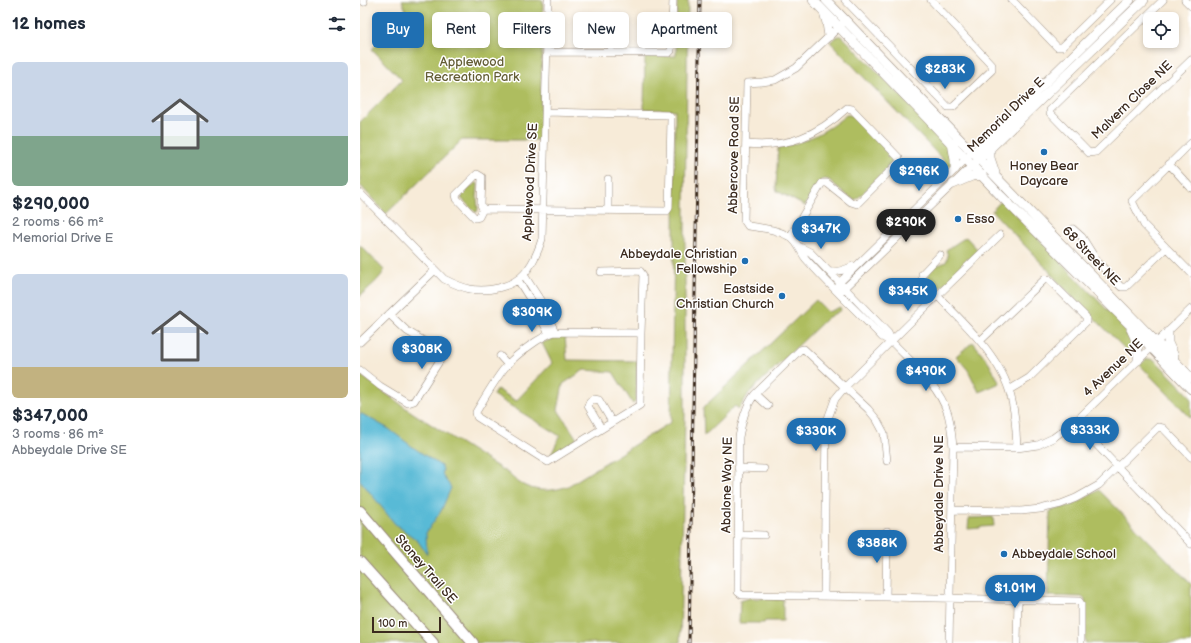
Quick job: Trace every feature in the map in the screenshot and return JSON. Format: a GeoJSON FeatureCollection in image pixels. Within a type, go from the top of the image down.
{"type":"FeatureCollection","features":[{"type":"Feature","properties":{"kind":"highway","name":"Stoney Trail SE"},"geometry":{"type":"LineString","coordinates":[[360,511],[473,643]]}},
{"type":"Feature","properties":{"kind":"highway"},"geometry":{"type":"LineString","coordinates":[[360,562],[433,643]]}},
{"type":"Feature","properties":{"kind":"main road"},"geometry":{"type":"LineString","coordinates":[[813,0],[823,10],[842,24],[963,142],[973,159]]}},
{"type":"Feature","properties":{"kind":"main road"},"geometry":{"type":"LineString","coordinates":[[826,0],[842,24],[952,143],[973,159]]}},
{"type":"Feature","properties":{"kind":"main road","name":"Memorial Drive E"},"geometry":{"type":"LineString","coordinates":[[973,159],[989,137],[1130,0]]}},
{"type":"Feature","properties":{"kind":"main road","name":"Memorial Drive E"},"geometry":{"type":"LineString","coordinates":[[973,159],[990,149],[1144,0]]}},
{"type":"Feature","properties":{"kind":"main road"},"geometry":{"type":"LineString","coordinates":[[823,10],[829,36]]}},
{"type":"Feature","properties":{"kind":"main road"},"geometry":{"type":"LineString","coordinates":[[963,142],[976,142],[989,137]]}},
{"type":"Feature","properties":{"kind":"main road"},"geometry":{"type":"LineString","coordinates":[[952,143],[955,169]]}},
{"type":"Feature","properties":{"kind":"main road"},"geometry":{"type":"LineString","coordinates":[[990,149],[990,158],[997,178]]}},
{"type":"Feature","properties":{"kind":"main road","name":"68 Street NE"},"geometry":{"type":"LineString","coordinates":[[973,159],[982,175],[1129,324],[1177,363],[1191,378]]}},
{"type":"Feature","properties":{"kind":"main road","name":"68 Street NE"},"geometry":{"type":"LineString","coordinates":[[973,159],[997,178],[1154,345],[1191,389]]}},
{"type":"Feature","properties":{"kind":"main road"},"geometry":{"type":"LineString","coordinates":[[953,184],[972,176],[982,175]]}},
{"type":"Feature","properties":{"kind":"main road"},"geometry":{"type":"LineString","coordinates":[[1129,324],[1137,344],[1138,360]]}},
{"type":"Feature","properties":{"kind":"main road"},"geometry":{"type":"LineString","coordinates":[[1168,332],[1168,343],[1177,363]]}},
{"type":"Feature","properties":{"kind":"street","name":"Applewood Drive SE"},"geometry":{"type":"LineString","coordinates":[[521,277],[532,264],[542,239],[548,0]]}},
{"type":"Feature","properties":{"kind":"street"},"geometry":{"type":"LineString","coordinates":[[547,52],[669,53],[671,51],[673,0]]}},
{"type":"Feature","properties":{"kind":"street"},"geometry":{"type":"LineString","coordinates":[[845,0],[948,107],[953,107],[992,70],[992,65],[931,0]]}},
{"type":"Feature","properties":{"kind":"street"},"geometry":{"type":"LineString","coordinates":[[1012,0],[1057,47],[1062,47],[1110,0]]}},
{"type":"Feature","properties":{"kind":"street","name":"Malvern Close NE"},"geometry":{"type":"LineString","coordinates":[[1163,0],[1050,110],[1050,113],[1089,153],[1096,152],[1191,60]]}},
{"type":"Feature","properties":{"kind":"street"},"geometry":{"type":"LineString","coordinates":[[1186,0],[1191,6]]}},
{"type":"Feature","properties":{"kind":"street"},"geometry":{"type":"LineString","coordinates":[[829,36],[842,24]]}},
{"type":"Feature","properties":{"kind":"street","name":"Abbercove Road SE"},"geometry":{"type":"LineString","coordinates":[[790,237],[770,229],[748,226],[744,220],[747,83],[775,80],[784,76],[796,68],[829,36]]}},
{"type":"Feature","properties":{"kind":"street"},"geometry":{"type":"LineString","coordinates":[[611,48],[611,52]]}},
{"type":"Feature","properties":{"kind":"street"},"geometry":{"type":"LineString","coordinates":[[746,144],[761,146],[775,144],[813,133],[833,121],[847,108],[852,109],[899,158],[899,162],[857,204],[851,202],[827,183],[822,183],[790,237],[800,247]]}},
{"type":"Feature","properties":{"kind":"street"},"geometry":{"type":"LineString","coordinates":[[483,209],[667,212],[669,208],[671,118],[668,115],[546,112]]}},
{"type":"Feature","properties":{"kind":"street"},"geometry":{"type":"LineString","coordinates":[[1191,143],[1132,201],[1144,225],[1191,273]]}},
{"type":"Feature","properties":{"kind":"street","name":"Memorial Drive E"},"geometry":{"type":"LineString","coordinates":[[837,291],[840,282],[955,169],[973,159]]}},
{"type":"Feature","properties":{"kind":"street","name":"Memorial Drive E"},"geometry":{"type":"LineString","coordinates":[[837,291],[845,288],[953,184],[973,159]]}},
{"type":"Feature","properties":{"kind":"street"},"geometry":{"type":"LineString","coordinates":[[1169,164],[1191,188]]}},
{"type":"Feature","properties":{"kind":"street"},"geometry":{"type":"LineString","coordinates":[[477,174],[482,177],[481,205],[483,209],[479,218],[475,218],[457,199],[456,195],[477,174]]}},
{"type":"Feature","properties":{"kind":"street"},"geometry":{"type":"LineString","coordinates":[[608,179],[608,210]]}},
{"type":"Feature","properties":{"kind":"street"},"geometry":{"type":"LineString","coordinates":[[360,193],[444,279],[456,285],[479,290],[507,286],[521,277],[538,305],[552,333]]}},
{"type":"Feature","properties":{"kind":"street"},"geometry":{"type":"LineString","coordinates":[[1073,229],[1082,237],[1097,261],[1121,287],[1126,287],[1166,248]]}},
{"type":"Feature","properties":{"kind":"street"},"geometry":{"type":"LineString","coordinates":[[1000,235],[844,388],[836,399],[826,424],[824,596],[1079,601],[1081,604],[1081,643]]}},
{"type":"Feature","properties":{"kind":"street","name":"Abbeydale Drive NE"},"geometry":{"type":"LineString","coordinates":[[800,247],[805,257],[837,291],[882,337],[892,342]]}},
{"type":"Feature","properties":{"kind":"street","name":"Abbeydale Drive NE"},"geometry":{"type":"LineString","coordinates":[[800,247],[810,252],[888,333],[892,342],[932,384],[941,397],[948,413],[953,447],[949,643]]}},
{"type":"Feature","properties":{"kind":"street"},"geometry":{"type":"LineString","coordinates":[[940,255],[922,274],[922,280],[980,341],[998,366],[1009,390],[1015,417],[1017,448]]}},
{"type":"Feature","properties":{"kind":"street"},"geometry":{"type":"LineString","coordinates":[[830,272],[837,272],[847,269],[859,263]]}},
{"type":"Feature","properties":{"kind":"street"},"geometry":{"type":"LineString","coordinates":[[360,342],[435,270]]}},
{"type":"Feature","properties":{"kind":"street"},"geometry":{"type":"LineString","coordinates":[[601,272],[640,271],[643,275],[640,405],[548,462],[477,417],[476,412],[508,365],[529,346],[552,333],[641,333]]}},
{"type":"Feature","properties":{"kind":"street"},"geometry":{"type":"LineString","coordinates":[[980,341],[1045,279],[1048,279],[1086,317],[1086,322],[1029,378],[1009,390]]}},
{"type":"Feature","properties":{"kind":"street","name":"4 Avenue NE"},"geometry":{"type":"LineString","coordinates":[[953,447],[1017,448],[1038,445],[1063,432],[1191,309]]}},
{"type":"Feature","properties":{"kind":"street"},"geometry":{"type":"LineString","coordinates":[[360,370],[380,386],[408,403],[414,401],[440,360],[442,352],[407,331],[389,314]]}},
{"type":"Feature","properties":{"kind":"street","name":"Abalone Way NE"},"geometry":{"type":"LineString","coordinates":[[824,596],[742,595],[738,592],[739,437],[743,417],[750,400],[800,350],[804,349],[844,388]]}},
{"type":"Feature","properties":{"kind":"street"},"geometry":{"type":"LineString","coordinates":[[500,356],[508,365]]}},
{"type":"Feature","properties":{"kind":"street"},"geometry":{"type":"LineString","coordinates":[[844,388],[868,409],[877,420],[884,433],[887,461]]}},
{"type":"Feature","properties":{"kind":"street"},"geometry":{"type":"LineString","coordinates":[[755,394],[768,406]]}},
{"type":"Feature","properties":{"kind":"street"},"geometry":{"type":"LineString","coordinates":[[601,428],[588,406],[590,401],[594,399],[599,400],[612,422]]}},
{"type":"Feature","properties":{"kind":"street"},"geometry":{"type":"LineString","coordinates":[[1075,422],[1191,544]]}},
{"type":"Feature","properties":{"kind":"street"},"geometry":{"type":"LineString","coordinates":[[952,510],[1021,511],[1040,509],[1061,504],[1076,498],[1099,485],[1158,427],[1163,428],[1191,457]]}},
{"type":"Feature","properties":{"kind":"street"},"geometry":{"type":"LineString","coordinates":[[738,468],[764,469]]}},
{"type":"Feature","properties":{"kind":"street"},"geometry":{"type":"LineString","coordinates":[[886,531],[886,597]]}},
{"type":"Feature","properties":{"kind":"street"},"geometry":{"type":"LineString","coordinates":[[738,534],[764,535]]}},
{"type":"Feature","properties":{"kind":"street"},"geometry":{"type":"LineString","coordinates":[[1017,643],[1018,600]]}},
{"type":"Feature","properties":{"kind":"green space","name":"Applewood Recreation Park"},"geometry":{"type":"Polygon","coordinates":[[[402,0],[543,0],[543,12],[498,12],[498,48],[542,48],[540,140],[462,140],[386,214],[360,185],[360,122],[402,80],[372,49],[424,48],[424,12],[406,12],[402,0]]]}},
{"type":"Feature","properties":{"kind":"green space"},"geometry":{"type":"Polygon","coordinates":[[[677,0],[688,0],[688,12],[677,12],[677,0]]]}},
{"type":"Feature","properties":{"kind":"green space"},"geometry":{"type":"Polygon","coordinates":[[[838,36],[842,36],[929,124],[949,149],[952,163],[950,167],[830,42],[838,36]]]}},
{"type":"Feature","properties":{"kind":"green space"},"geometry":{"type":"Polygon","coordinates":[[[676,48],[687,48],[685,211],[685,415],[680,643],[360,643],[360,375],[413,413],[509,474],[515,480],[536,489],[552,490],[568,486],[671,422],[675,110],[644,109],[645,56],[676,56],[676,48]]]}},
{"type":"Feature","properties":{"kind":"green space"},"geometry":{"type":"Polygon","coordinates":[[[846,115],[854,117],[892,156],[894,161],[892,165],[855,200],[849,197],[829,180],[825,179],[821,180],[805,206],[777,191],[778,148],[806,140],[823,132],[846,115]]]}},
{"type":"Feature","properties":{"kind":"green space"},"geometry":{"type":"Polygon","coordinates":[[[476,182],[478,184],[478,209],[477,212],[475,212],[462,199],[461,196],[476,182]]]}},
{"type":"Feature","properties":{"kind":"green space"},"geometry":{"type":"Polygon","coordinates":[[[1000,202],[1003,202],[1117,320],[1131,339],[1134,353],[1131,355],[1093,317],[1090,316],[992,211],[1000,202]]]}},
{"type":"Feature","properties":{"kind":"green space"},"geometry":{"type":"Polygon","coordinates":[[[966,237],[979,251],[940,289],[928,277],[930,271],[934,267],[946,262],[948,256],[946,250],[966,237]]]}},
{"type":"Feature","properties":{"kind":"green space"},"geometry":{"type":"Polygon","coordinates":[[[360,245],[384,270],[377,280],[360,296],[360,245]]]}},
{"type":"Feature","properties":{"kind":"green space"},"geometry":{"type":"Polygon","coordinates":[[[816,300],[828,312],[840,307],[841,310],[827,318],[749,393],[739,409],[735,406],[704,436],[703,408],[816,300]]]}},
{"type":"Feature","properties":{"kind":"green space"},"geometry":{"type":"Polygon","coordinates":[[[565,336],[567,360],[637,361],[636,401],[633,404],[613,372],[584,370],[563,384],[558,410],[577,439],[551,455],[560,436],[493,395],[497,389],[516,401],[552,363],[542,343],[565,336]]]}},
{"type":"Feature","properties":{"kind":"green space"},"geometry":{"type":"Polygon","coordinates":[[[973,342],[987,360],[1000,383],[979,392],[968,370],[956,356],[973,342]]]}},
{"type":"Feature","properties":{"kind":"green space"},"geometry":{"type":"Polygon","coordinates":[[[1146,359],[1156,361],[1191,397],[1191,418],[1140,365],[1146,359]]]}},
{"type":"Feature","properties":{"kind":"green space"},"geometry":{"type":"Polygon","coordinates":[[[1099,490],[1191,584],[1191,643],[1086,643],[1085,600],[1082,597],[1048,596],[1050,511],[1073,505],[1099,490]]]}},
{"type":"Feature","properties":{"kind":"green space"},"geometry":{"type":"Polygon","coordinates":[[[993,517],[994,526],[968,529],[969,518],[993,517]]]}},
{"type":"Feature","properties":{"kind":"green space"},"geometry":{"type":"Polygon","coordinates":[[[750,598],[783,599],[783,621],[739,623],[740,601],[750,598]]]}},
{"type":"Feature","properties":{"kind":"water"},"geometry":{"type":"Polygon","coordinates":[[[360,414],[389,429],[441,466],[443,469],[443,477],[451,488],[441,511],[426,533],[427,554],[417,540],[395,524],[360,480],[360,414]]]}},
{"type":"Feature","properties":{"kind":"railway"},"geometry":{"type":"LineString","coordinates":[[689,643],[700,0]]}},
{"type":"Feature","properties":{"kind":"place","name":"Honey Bear Daycare"},"geometry":{"type":"Point","coordinates":[1044,152]}},
{"type":"Feature","properties":{"kind":"place","name":"Esso"},"geometry":{"type":"Point","coordinates":[958,219]}},
{"type":"Feature","properties":{"kind":"place","name":"Abbeydale Christian Fellowship"},"geometry":{"type":"Point","coordinates":[745,261]}},
{"type":"Feature","properties":{"kind":"place","name":"Eastside Christian Church"},"geometry":{"type":"Point","coordinates":[782,296]}},
{"type":"Feature","properties":{"kind":"place","name":"Abbeydale School"},"geometry":{"type":"Point","coordinates":[1004,554]}}]}
